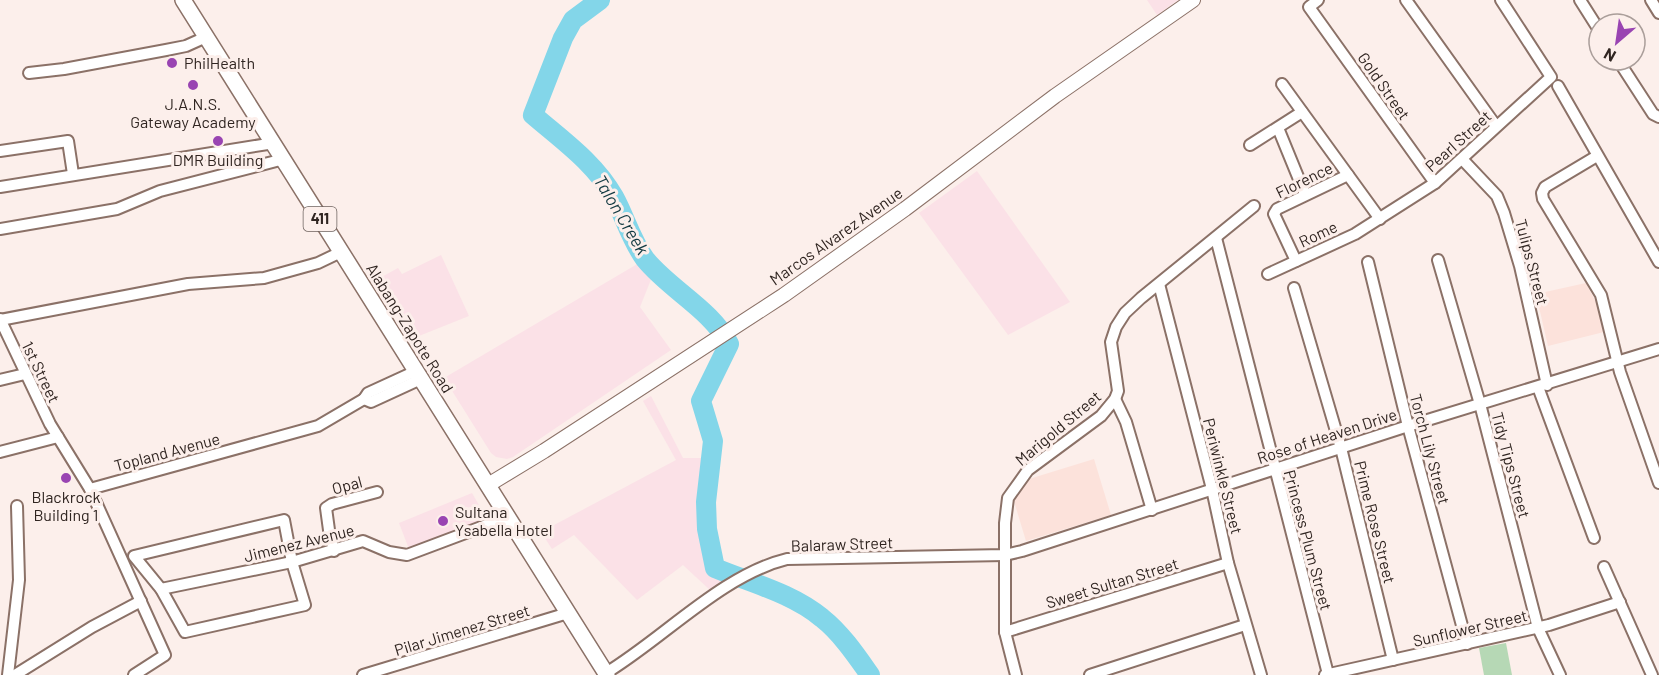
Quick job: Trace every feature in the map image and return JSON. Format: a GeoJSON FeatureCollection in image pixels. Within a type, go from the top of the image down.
{"type":"FeatureCollection","features":[{"type":"Feature","properties":{"kind":"highway","name":"Alabang-Zapote Road"},"geometry":{"type":"LineString","coordinates":[[183,0],[607,674]]}},
{"type":"Feature","properties":{"kind":"main road","name":"Marcos Alvarez Avenue"},"geometry":{"type":"LineString","coordinates":[[488,485],[732,329],[872,232],[1055,96],[1192,0]]}},
{"type":"Feature","properties":{"kind":"street"},"geometry":{"type":"LineString","coordinates":[[1406,0],[1496,126]]}},
{"type":"Feature","properties":{"kind":"street","name":"Pearl Street"},"geometry":{"type":"LineString","coordinates":[[1380,219],[1394,207],[1435,183],[1551,77],[1501,0]]}},
{"type":"Feature","properties":{"kind":"street"},"geometry":{"type":"LineString","coordinates":[[1651,0],[1659,13]]}},
{"type":"Feature","properties":{"kind":"street","name":"Gold Street"},"geometry":{"type":"LineString","coordinates":[[1313,3],[1435,183]]}},
{"type":"Feature","properties":{"kind":"street"},"geometry":{"type":"LineString","coordinates":[[28,73],[71,68],[186,46],[206,37]]}},
{"type":"Feature","properties":{"kind":"street"},"geometry":{"type":"LineString","coordinates":[[1626,72],[1653,114],[1658,117]]}},
{"type":"Feature","properties":{"kind":"street"},"geometry":{"type":"LineString","coordinates":[[1282,84],[1380,219]]}},
{"type":"Feature","properties":{"kind":"street"},"geometry":{"type":"LineString","coordinates":[[1558,86],[1659,262]]}},
{"type":"Feature","properties":{"kind":"street"},"geometry":{"type":"LineString","coordinates":[[1250,145],[1302,111]]}},
{"type":"Feature","properties":{"kind":"street"},"geometry":{"type":"LineString","coordinates":[[1278,128],[1305,194]]}},
{"type":"Feature","properties":{"kind":"street"},"geometry":{"type":"LineString","coordinates":[[0,151],[68,141],[73,174]]}},
{"type":"Feature","properties":{"kind":"street"},"geometry":{"type":"LineString","coordinates":[[0,187],[73,174],[112,171],[274,143]]}},
{"type":"Feature","properties":{"kind":"street"},"geometry":{"type":"LineString","coordinates":[[1597,156],[1545,187],[1542,193],[1543,199],[1601,295],[1620,372],[1659,483]]}},
{"type":"Feature","properties":{"kind":"street"},"geometry":{"type":"LineString","coordinates":[[0,229],[117,209],[160,191],[284,159]]}},
{"type":"Feature","properties":{"kind":"street","name":"Tulips Street"},"geometry":{"type":"LineString","coordinates":[[1462,160],[1497,195],[1504,213],[1520,266],[1542,386],[1594,538]]}},
{"type":"Feature","properties":{"kind":"street","name":"Florence"},"geometry":{"type":"LineString","coordinates":[[1296,261],[1274,214],[1277,209],[1348,175]]}},
{"type":"Feature","properties":{"kind":"street","name":"Marigold Street"},"geometry":{"type":"LineString","coordinates":[[1016,675],[1005,632],[1005,510],[1008,498],[1028,470],[1101,416],[1115,399],[1118,391],[1112,342],[1116,327],[1125,313],[1254,206]]}},
{"type":"Feature","properties":{"kind":"street","name":"Rome"},"geometry":{"type":"LineString","coordinates":[[1268,274],[1355,234],[1380,219]]}},
{"type":"Feature","properties":{"kind":"street","name":"Princess Plum Street"},"geometry":{"type":"LineString","coordinates":[[1216,238],[1326,675]]}},
{"type":"Feature","properties":{"kind":"street"},"geometry":{"type":"LineString","coordinates":[[0,320],[188,284],[264,278],[318,263],[341,252]]}},
{"type":"Feature","properties":{"kind":"street","name":"Tidy Tips Street"},"geometry":{"type":"LineString","coordinates":[[1438,261],[1480,404],[1538,628],[1560,675]]}},
{"type":"Feature","properties":{"kind":"street","name":"Torch Lily Street"},"geometry":{"type":"LineString","coordinates":[[1368,262],[1408,426],[1467,644]]}},
{"type":"Feature","properties":{"kind":"street","name":"Periwinkle Street"},"geometry":{"type":"LineString","coordinates":[[1159,284],[1212,489],[1228,563],[1261,675]]}},
{"type":"Feature","properties":{"kind":"street","name":"Prime Rose Street"},"geometry":{"type":"LineString","coordinates":[[1294,288],[1341,448],[1394,660]]}},
{"type":"Feature","properties":{"kind":"street","name":"1st Street"},"geometry":{"type":"LineString","coordinates":[[0,320],[57,436]]}},
{"type":"Feature","properties":{"kind":"street","name":"Rose of Heaven Drive"},"geometry":{"type":"LineString","coordinates":[[1005,555],[1152,510],[1408,426],[1659,349]]}},
{"type":"Feature","properties":{"kind":"street"},"geometry":{"type":"LineString","coordinates":[[0,380],[25,374]]}},
{"type":"Feature","properties":{"kind":"street","name":"Topland Avenue"},"geometry":{"type":"LineString","coordinates":[[90,489],[318,426],[364,399],[371,402],[419,375]]}},
{"type":"Feature","properties":{"kind":"street"},"geometry":{"type":"LineString","coordinates":[[1115,399],[1126,422],[1152,510]]}},
{"type":"Feature","properties":{"kind":"street"},"geometry":{"type":"LineString","coordinates":[[0,452],[57,436],[90,489],[165,655],[134,675]]}},
{"type":"Feature","properties":{"kind":"street","name":"Opal"},"geometry":{"type":"LineString","coordinates":[[334,551],[328,530],[326,508],[332,504],[377,492]]}},
{"type":"Feature","properties":{"kind":"street"},"geometry":{"type":"LineString","coordinates":[[8,675],[19,580],[17,506]]}},
{"type":"Feature","properties":{"kind":"street","name":"Jimenez Avenue"},"geometry":{"type":"LineString","coordinates":[[161,589],[292,562],[363,541],[389,552],[406,555],[508,517]]}},
{"type":"Feature","properties":{"kind":"street"},"geometry":{"type":"LineString","coordinates":[[284,520],[292,562],[305,605],[185,632],[161,589],[134,556],[284,520]]}},
{"type":"Feature","properties":{"kind":"street","name":"Balaraw Street"},"geometry":{"type":"LineString","coordinates":[[607,674],[726,588],[750,572],[768,564],[787,559],[1005,555]]}},
{"type":"Feature","properties":{"kind":"street","name":"Sweet Sultan Street"},"geometry":{"type":"LineString","coordinates":[[1005,632],[1228,563]]}},
{"type":"Feature","properties":{"kind":"street"},"geometry":{"type":"LineString","coordinates":[[1605,567],[1652,675]]}},
{"type":"Feature","properties":{"kind":"street"},"geometry":{"type":"LineString","coordinates":[[15,675],[92,627],[141,601]]}},
{"type":"Feature","properties":{"kind":"street","name":"Sunflower Street"},"geometry":{"type":"LineString","coordinates":[[1326,675],[1538,628],[1620,602]]}},
{"type":"Feature","properties":{"kind":"street","name":"Pilar Jimenez Street"},"geometry":{"type":"LineString","coordinates":[[363,675],[568,613]]}},
{"type":"Feature","properties":{"kind":"street"},"geometry":{"type":"LineString","coordinates":[[1090,675],[1245,625]]}},
{"type":"Feature","properties":{"kind":"shaded area"},"geometry":{"type":"Polygon","coordinates":[[[1147,0],[1178,0],[1157,15],[1147,0]]]}},
{"type":"Feature","properties":{"kind":"shaded area"},"geometry":{"type":"Polygon","coordinates":[[[977,171],[1070,302],[1008,335],[919,213],[977,171]]]}},
{"type":"Feature","properties":{"kind":"shaded area"},"geometry":{"type":"Polygon","coordinates":[[[441,255],[469,316],[414,338],[378,279],[398,268],[402,274],[441,255]]]}},
{"type":"Feature","properties":{"kind":"shaded area"},"geometry":{"type":"Polygon","coordinates":[[[639,263],[654,272],[640,307],[671,350],[513,457],[507,459],[496,457],[491,453],[444,378],[639,263]]]}},
{"type":"Feature","properties":{"kind":"shaded area"},"geometry":{"type":"Polygon","coordinates":[[[1586,283],[1600,310],[1604,332],[1548,346],[1536,294],[1586,283]]]}},
{"type":"Feature","properties":{"kind":"shaded area"},"geometry":{"type":"Polygon","coordinates":[[[651,396],[683,458],[710,458],[698,500],[717,567],[728,578],[710,590],[683,565],[637,600],[574,535],[552,549],[541,532],[676,460],[643,401],[651,396]]]}},
{"type":"Feature","properties":{"kind":"shaded area"},"geometry":{"type":"Polygon","coordinates":[[[1094,459],[1111,515],[1026,541],[1013,498],[1021,486],[1029,479],[1094,459]]]}},
{"type":"Feature","properties":{"kind":"shaded area","name":"Sultana Ysabella Hotel"},"geometry":{"type":"Polygon","coordinates":[[[472,493],[487,519],[409,549],[399,523],[472,493]]]}},
{"type":"Feature","properties":{"kind":"green space"},"geometry":{"type":"Polygon","coordinates":[[[1506,643],[1512,675],[1484,675],[1479,648],[1506,643]]]}},
{"type":"Feature","properties":{"kind":"waterway","name":"Talon Creek"},"geometry":{"type":"LineString","coordinates":[[600,0],[573,20],[563,38],[533,115],[597,173],[614,197],[645,259],[712,321],[729,344],[701,401],[713,441],[706,502],[707,529],[715,568],[771,589],[810,609],[836,630],[870,675]]}},
{"type":"Feature","properties":{"kind":"place","name":"PhilHealth"},"geometry":{"type":"Point","coordinates":[172,63]}},
{"type":"Feature","properties":{"kind":"place","name":"J.A.N.S. Gateway Academy"},"geometry":{"type":"Point","coordinates":[193,85]}},
{"type":"Feature","properties":{"kind":"place","name":"DMR Building"},"geometry":{"type":"Point","coordinates":[218,141]}},
{"type":"Feature","properties":{"kind":"place","name":"Blackrock Building 1"},"geometry":{"type":"Point","coordinates":[66,478]}},
{"type":"Feature","properties":{"kind":"place","name":"Sultana Ysabella Hotel"},"geometry":{"type":"Point","coordinates":[443,521]}}]}
